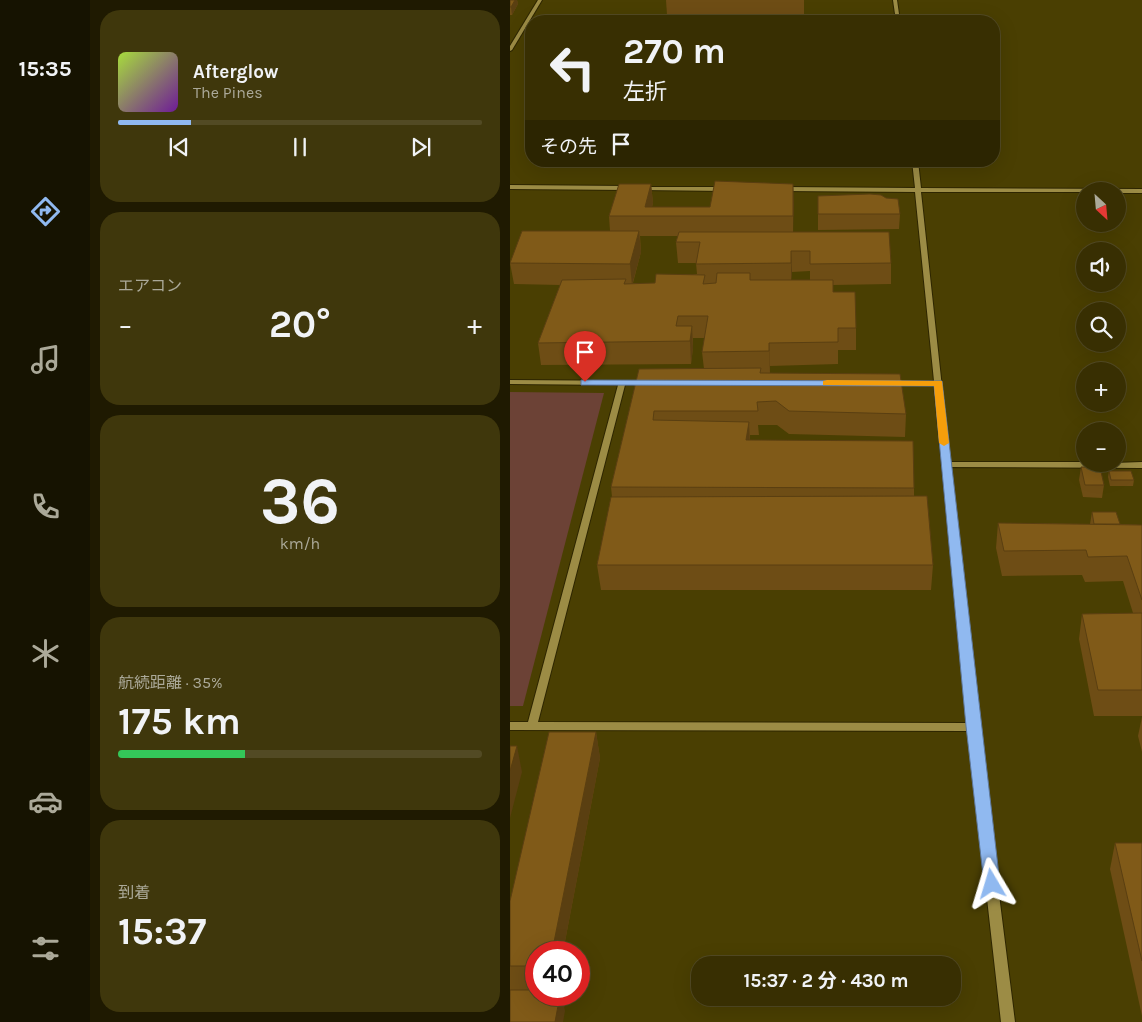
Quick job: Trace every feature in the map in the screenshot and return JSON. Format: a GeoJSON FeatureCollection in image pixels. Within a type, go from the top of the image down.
{"type":"FeatureCollection","features":[{"type":"Feature","properties":{"kind":"street"},"geometry":{"type":"LineString","coordinates":[[531,15],[540,0]]}},
{"type":"Feature","properties":{"kind":"street"},"geometry":{"type":"LineString","coordinates":[[896,0],[897,15]]}},
{"type":"Feature","properties":{"kind":"street"},"geometry":{"type":"LineString","coordinates":[[510,50],[525,25]]}},
{"type":"Feature","properties":{"kind":"street"},"geometry":{"type":"LineString","coordinates":[[916,167],[973,726],[1008,1022]]}},
{"type":"Feature","properties":{"kind":"street"},"geometry":{"type":"LineString","coordinates":[[510,187],[729,189]]}},
{"type":"Feature","properties":{"kind":"street"},"geometry":{"type":"LineString","coordinates":[[779,189],[1142,191]]}},
{"type":"Feature","properties":{"kind":"street"},"geometry":{"type":"LineString","coordinates":[[510,382],[652,382]]}},
{"type":"Feature","properties":{"kind":"street"},"geometry":{"type":"LineString","coordinates":[[532,726],[622,382]]}},
{"type":"Feature","properties":{"kind":"street"},"geometry":{"type":"LineString","coordinates":[[879,383],[938,383]]}},
{"type":"Feature","properties":{"kind":"street"},"geometry":{"type":"LineString","coordinates":[[946,464],[1142,465]]}},
{"type":"Feature","properties":{"kind":"street"},"geometry":{"type":"LineString","coordinates":[[510,726],[973,726]]}},
{"type":"Feature","properties":{"kind":"shaded area"},"geometry":{"type":"Polygon","coordinates":[[[510,392],[604,393],[523,706],[510,706],[510,392]]]}},
{"type":"Feature","properties":{"kind":"building"},"geometry":{"type":"Polygon","coordinates":[[[510,0],[515,0],[511,7],[510,7],[510,0]]]}},
{"type":"Feature","properties":{"kind":"building"},"geometry":{"type":"Polygon","coordinates":[[[715,181],[793,184],[793,216],[609,216],[619,184],[651,184],[645,207],[710,207],[715,181]]]}},
{"type":"Feature","properties":{"kind":"building"},"geometry":{"type":"Polygon","coordinates":[[[870,194],[898,199],[900,214],[818,214],[818,196],[870,194]]]}},
{"type":"Feature","properties":{"kind":"building"},"geometry":{"type":"Polygon","coordinates":[[[522,231],[639,231],[630,264],[510,263],[522,231]]]}},
{"type":"Feature","properties":{"kind":"building"},"geometry":{"type":"Polygon","coordinates":[[[679,232],[889,232],[891,263],[810,264],[810,251],[791,251],[791,263],[696,264],[700,242],[676,242],[679,232]]]}},
{"type":"Feature","properties":{"kind":"building"},"geometry":{"type":"Polygon","coordinates":[[[717,273],[750,273],[750,280],[833,280],[833,292],[855,292],[856,328],[838,328],[838,342],[769,343],[769,351],[702,352],[708,316],[678,316],[676,326],[692,326],[690,341],[538,343],[562,280],[626,279],[624,284],[655,283],[656,274],[705,275],[703,284],[716,283],[717,273]]]}},
{"type":"Feature","properties":{"kind":"building"},"geometry":{"type":"Polygon","coordinates":[[[761,368],[760,373],[900,374],[906,414],[789,411],[776,401],[757,402],[758,411],[654,411],[653,420],[749,422],[746,440],[913,441],[914,488],[611,487],[639,369],[761,368]]]}},
{"type":"Feature","properties":{"kind":"building"},"geometry":{"type":"Polygon","coordinates":[[[1131,471],[1134,480],[1111,480],[1109,472],[1131,471]]]}},
{"type":"Feature","properties":{"kind":"building"},"geometry":{"type":"Polygon","coordinates":[[[1082,472],[1101,472],[1104,485],[1085,485],[1082,472]]]}},
{"type":"Feature","properties":{"kind":"building"},"geometry":{"type":"Polygon","coordinates":[[[927,496],[933,565],[597,565],[611,497],[927,496]]]}},
{"type":"Feature","properties":{"kind":"building"},"geometry":{"type":"Polygon","coordinates":[[[1092,512],[1116,512],[1120,524],[1094,524],[1092,512]]]}},
{"type":"Feature","properties":{"kind":"building"},"geometry":{"type":"Polygon","coordinates":[[[998,523],[1142,525],[1142,600],[1127,556],[1088,557],[1086,550],[1004,551],[998,523]]]}},
{"type":"Feature","properties":{"kind":"building"},"geometry":{"type":"Polygon","coordinates":[[[1142,613],[1142,690],[1098,690],[1082,614],[1142,613]]]}},
{"type":"Feature","properties":{"kind":"building"},"geometry":{"type":"Polygon","coordinates":[[[549,732],[596,732],[554,941],[525,941],[525,966],[510,966],[510,901],[549,732]]]}},
{"type":"Feature","properties":{"kind":"building"},"geometry":{"type":"Polygon","coordinates":[[[510,746],[517,746],[510,771],[510,746]]]}},
{"type":"Feature","properties":{"kind":"building"},"geometry":{"type":"Polygon","coordinates":[[[1115,843],[1142,843],[1142,961],[1115,843]]]}},
{"type":"Feature","properties":{"kind":"building"},"geometry":{"type":"Polygon","coordinates":[[[510,990],[525,990],[525,1006],[558,1006],[555,1022],[510,1022],[510,990]]]}},
{"type":"Feature","properties":{"kind":"slow traffic"},"geometry":{"type":"LineString","coordinates":[[827,383],[938,383],[944,443]]}},
{"type":"Feature","properties":{"kind":"route"},"geometry":{"type":"LineString","coordinates":[[585,382],[938,383],[973,726],[992,884]]}}]}
